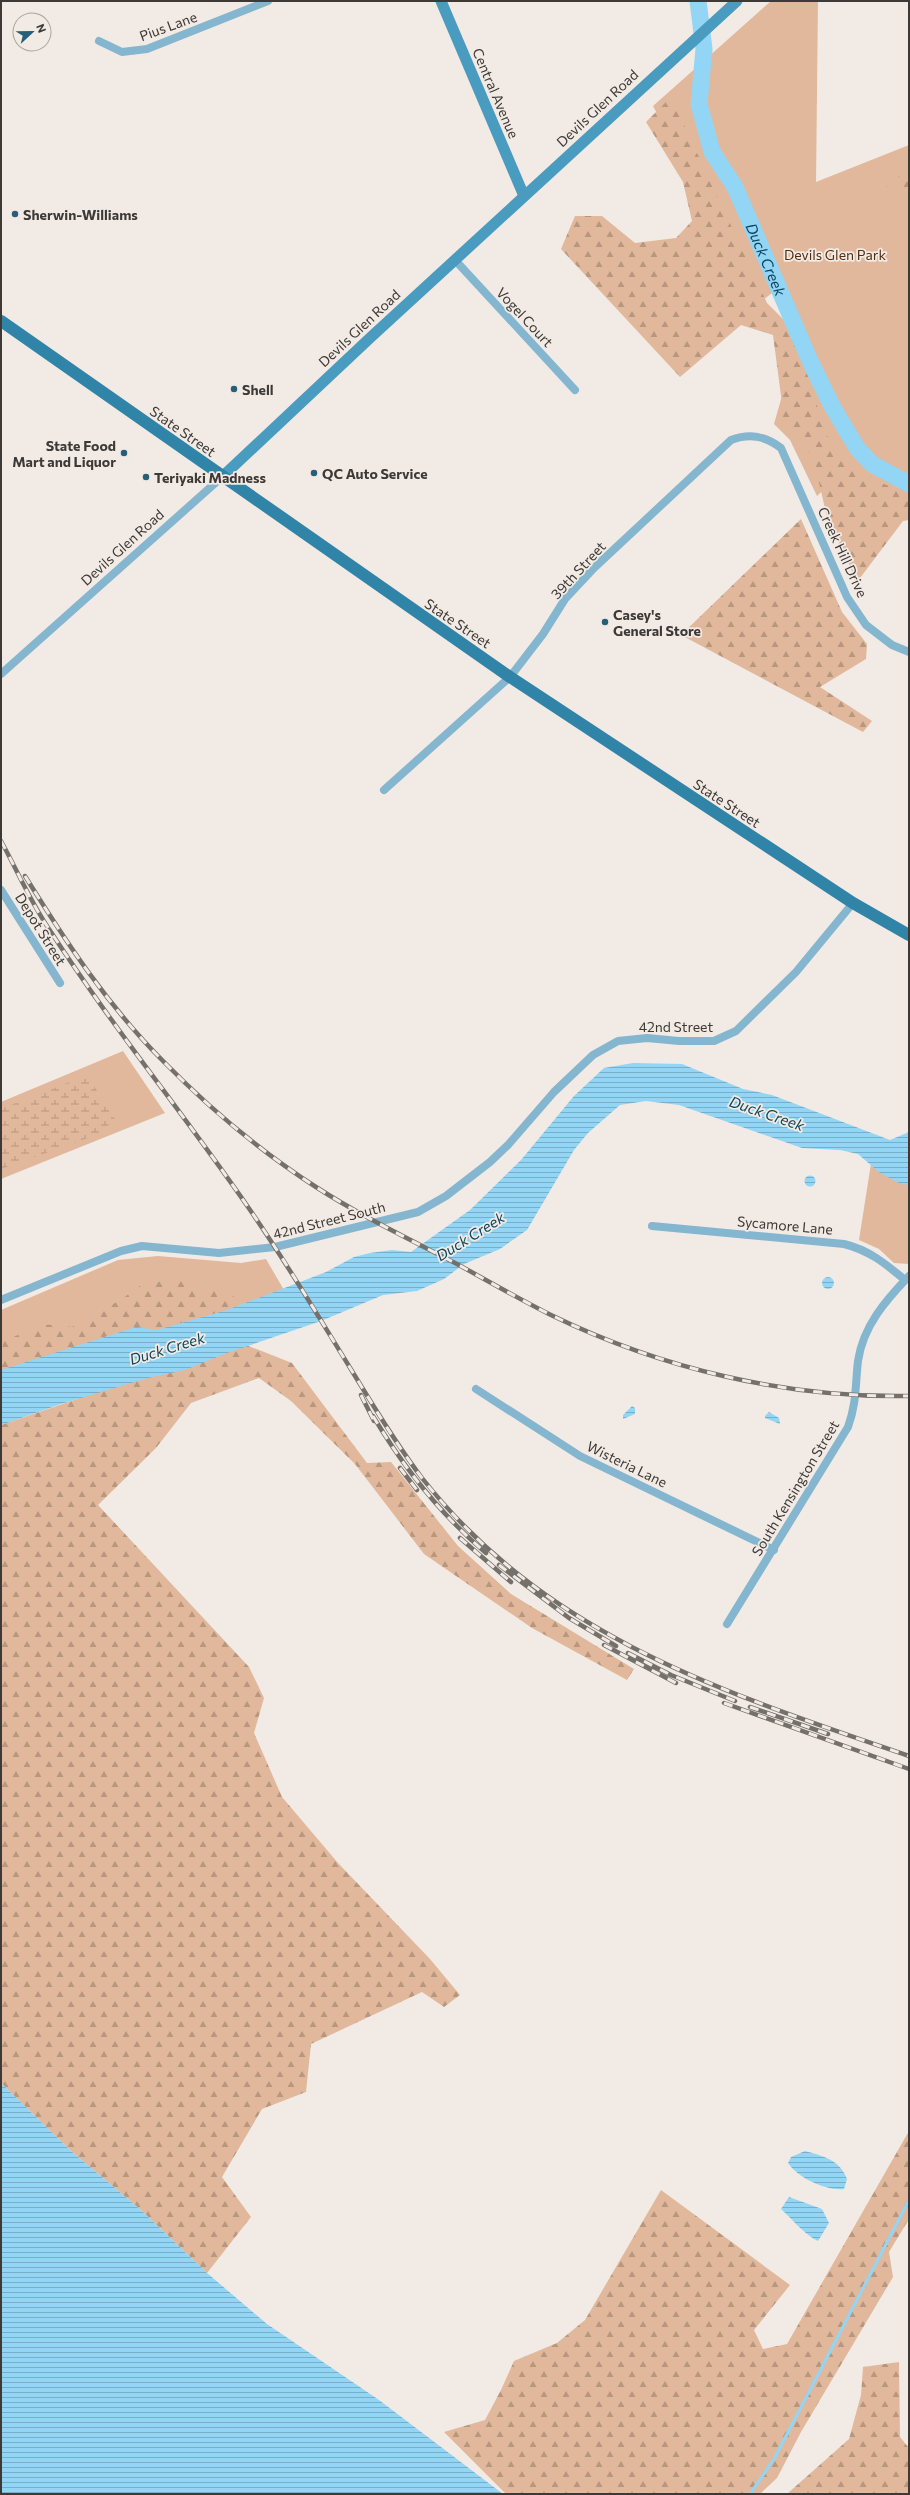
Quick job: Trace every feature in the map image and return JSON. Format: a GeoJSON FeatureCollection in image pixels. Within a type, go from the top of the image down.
{"type":"FeatureCollection","features":[{"type":"Feature","properties":{"kind":"main road","name":"Central Avenue"},"geometry":{"type":"LineString","coordinates":[[442,1],[524,196]]}},
{"type":"Feature","properties":{"kind":"main road","name":"Devils Glen Road"},"geometry":{"type":"LineString","coordinates":[[222,477],[733,4]]}},
{"type":"Feature","properties":{"kind":"main road","name":"State Street"},"geometry":{"type":"LineString","coordinates":[[1,321],[510,677],[853,903],[909,935]]}},
{"type":"Feature","properties":{"kind":"street","name":"Pius Lane"},"geometry":{"type":"LineString","coordinates":[[99,41],[122,52],[147,49],[268,1]]}},
{"type":"Feature","properties":{"kind":"street","name":"Vogel Court"},"geometry":{"type":"LineString","coordinates":[[455,260],[575,390]]}},
{"type":"Feature","properties":{"kind":"street","name":"39th Street"},"geometry":{"type":"LineString","coordinates":[[384,790],[510,677],[543,634],[565,599],[594,568],[731,440],[744,435],[769,440],[781,448],[798,486]]}},
{"type":"Feature","properties":{"kind":"street","name":"Devils Glen Road"},"geometry":{"type":"LineString","coordinates":[[1,674],[222,477]]}},
{"type":"Feature","properties":{"kind":"street","name":"Creek Hill Drive"},"geometry":{"type":"LineString","coordinates":[[798,486],[847,597],[866,625],[892,645],[909,652]]}},
{"type":"Feature","properties":{"kind":"street","name":"Depot Street"},"geometry":{"type":"LineString","coordinates":[[1,890],[60,983]]}},
{"type":"Feature","properties":{"kind":"street","name":"42nd Street"},"geometry":{"type":"LineString","coordinates":[[490,1162],[508,1145],[554,1092],[594,1055],[618,1041],[646,1038],[679,1041],[714,1041],[736,1031],[796,972],[853,903]]}},
{"type":"Feature","properties":{"kind":"street","name":"42nd Street South"},"geometry":{"type":"LineString","coordinates":[[1,1300],[121,1251],[142,1246],[218,1253],[276,1247],[418,1212],[446,1196],[490,1162]]}},
{"type":"Feature","properties":{"kind":"street","name":"Sycamore Lane"},"geometry":{"type":"LineString","coordinates":[[652,1226],[844,1244],[869,1253],[907,1278]]}},
{"type":"Feature","properties":{"kind":"street","name":"South Kensington Street"},"geometry":{"type":"LineString","coordinates":[[727,1624],[774,1550],[848,1427],[856,1400],[858,1359],[870,1322],[907,1278]]}},
{"type":"Feature","properties":{"kind":"street","name":"Wisteria Lane"},"geometry":{"type":"LineString","coordinates":[[476,1389],[580,1456],[774,1550]]}},
{"type":"Feature","properties":{"kind":"green space","name":"Devils Glen Park"},"geometry":{"type":"Polygon","coordinates":[[[771,1],[818,1],[816,182],[909,145],[909,512],[844,470],[817,496],[790,440],[774,424],[799,336],[772,293],[758,304],[653,106],[771,1]]]}},
{"type":"Feature","properties":{"kind":"green space"},"geometry":{"type":"Polygon","coordinates":[[[671,97],[767,303],[786,322],[804,361],[825,433],[850,464],[884,484],[909,493],[909,520],[903,521],[857,582],[827,517],[813,457],[783,424],[783,411],[773,335],[741,325],[680,377],[561,249],[575,216],[602,216],[635,243],[676,238],[692,221],[683,182],[646,122],[671,97]]]}},
{"type":"Feature","properties":{"kind":"green space"},"geometry":{"type":"Polygon","coordinates":[[[909,167],[909,197],[887,187],[909,167]]]}},
{"type":"Feature","properties":{"kind":"green space"},"geometry":{"type":"Polygon","coordinates":[[[801,519],[842,612],[867,644],[866,659],[820,687],[872,721],[863,732],[681,635],[801,519]]]}},
{"type":"Feature","properties":{"kind":"green space"},"geometry":{"type":"Polygon","coordinates":[[[123,1051],[165,1113],[1,1179],[1,1102],[123,1051]]]}},
{"type":"Feature","properties":{"kind":"green space"},"geometry":{"type":"Polygon","coordinates":[[[87,1075],[115,1119],[99,1134],[1,1169],[1,1109],[87,1075]]]}},
{"type":"Feature","properties":{"kind":"green space"},"geometry":{"type":"Polygon","coordinates":[[[872,1157],[909,1171],[909,1264],[894,1263],[879,1249],[859,1240],[872,1157]]]}},
{"type":"Feature","properties":{"kind":"green space"},"geometry":{"type":"Polygon","coordinates":[[[158,1256],[241,1263],[266,1259],[299,1316],[1,1425],[1,1310],[118,1260],[158,1256]]]}},
{"type":"Feature","properties":{"kind":"green space"},"geometry":{"type":"Polygon","coordinates":[[[185,1281],[195,1291],[227,1287],[237,1301],[227,1310],[157,1330],[136,1327],[1,1370],[3,1342],[41,1324],[72,1327],[122,1299],[145,1282],[185,1281]]]}},
{"type":"Feature","properties":{"kind":"green space"},"geometry":{"type":"Polygon","coordinates":[[[241,1343],[292,1363],[367,1463],[391,1462],[458,1546],[511,1594],[634,1669],[627,1680],[532,1628],[424,1554],[355,1464],[291,1401],[259,1378],[191,1403],[156,1448],[98,1505],[249,1667],[264,1698],[254,1733],[282,1797],[338,1863],[430,1959],[460,1995],[444,2007],[422,1992],[311,2044],[306,2092],[262,2109],[222,2177],[251,2217],[207,2273],[142,2211],[71,2151],[1,2083],[1,1425],[241,1343]]]}},
{"type":"Feature","properties":{"kind":"green space"},"geometry":{"type":"Polygon","coordinates":[[[909,2131],[909,2219],[889,2252],[893,2277],[801,2432],[777,2478],[760,2494],[506,2494],[444,2432],[485,2420],[514,2361],[557,2343],[585,2320],[661,2190],[790,2285],[754,2330],[763,2349],[787,2344],[909,2131]]]}},
{"type":"Feature","properties":{"kind":"green space"},"geometry":{"type":"Polygon","coordinates":[[[899,2362],[900,2437],[909,2448],[909,2494],[787,2494],[849,2439],[861,2395],[863,2367],[899,2362]]]}},
{"type":"Feature","properties":{"kind":"water"},"geometry":{"type":"Polygon","coordinates":[[[633,1063],[682,1064],[743,1089],[772,1095],[890,1140],[909,1132],[909,1185],[901,1184],[880,1173],[858,1154],[840,1150],[802,1148],[679,1105],[646,1101],[620,1105],[588,1133],[574,1150],[527,1230],[500,1249],[464,1264],[444,1279],[417,1291],[383,1295],[321,1321],[227,1353],[185,1370],[148,1378],[61,1404],[1,1425],[1,1370],[136,1327],[157,1330],[227,1310],[326,1272],[354,1257],[392,1250],[411,1252],[470,1210],[521,1160],[574,1096],[604,1068],[633,1063]]]}},
{"type":"Feature","properties":{"kind":"water"},"geometry":{"type":"Polygon","coordinates":[[[810,1175],[814,1177],[816,1181],[814,1185],[810,1187],[806,1185],[804,1181],[806,1177],[810,1175]]]}},
{"type":"Feature","properties":{"kind":"water"},"geometry":{"type":"Polygon","coordinates":[[[828,1277],[832,1279],[834,1283],[832,1287],[828,1289],[824,1287],[822,1283],[824,1279],[828,1277]]]}},
{"type":"Feature","properties":{"kind":"water"},"geometry":{"type":"Polygon","coordinates":[[[632,1406],[635,1408],[635,1414],[623,1419],[623,1415],[632,1406]]]}},
{"type":"Feature","properties":{"kind":"water"},"geometry":{"type":"Polygon","coordinates":[[[769,1412],[779,1418],[780,1424],[765,1418],[769,1412]]]}},
{"type":"Feature","properties":{"kind":"water"},"geometry":{"type":"Polygon","coordinates":[[[1,2083],[71,2151],[142,2211],[207,2273],[267,2324],[379,2400],[503,2494],[1,2494],[1,2083]]]}},
{"type":"Feature","properties":{"kind":"water"},"geometry":{"type":"Polygon","coordinates":[[[805,2151],[824,2157],[840,2167],[847,2179],[844,2189],[821,2186],[798,2174],[788,2163],[791,2157],[805,2151]]]}},
{"type":"Feature","properties":{"kind":"water"},"geometry":{"type":"Polygon","coordinates":[[[789,2197],[822,2209],[829,2223],[818,2241],[813,2239],[781,2209],[789,2197]]]}},
{"type":"Feature","properties":{"kind":"waterway","name":"Duck Creek"},"geometry":{"type":"LineString","coordinates":[[698,1],[704,49],[699,104],[712,152],[735,187],[811,363],[832,406],[857,448],[872,464],[909,484]]}},
{"type":"Feature","properties":{"kind":"waterway"},"geometry":{"type":"LineString","coordinates":[[750,2494],[774,2459],[909,2200]]}},
{"type":"Feature","properties":{"kind":"railway"},"geometry":{"type":"LineString","coordinates":[[1,841],[49,929],[97,1000],[262,1227],[403,1452],[422,1478],[471,1533],[525,1580],[583,1619],[644,1653],[707,1682],[773,1708],[909,1756]]}},
{"type":"Feature","properties":{"kind":"railway"},"geometry":{"type":"LineString","coordinates":[[25,876],[72,949],[106,996],[163,1061],[198,1095],[255,1144],[333,1198],[551,1315],[636,1351],[681,1365],[771,1385],[817,1392],[909,1396]]}},
{"type":"Feature","properties":{"kind":"railway"},"geometry":{"type":"LineString","coordinates":[[361,1395],[374,1421]]}},
{"type":"Feature","properties":{"kind":"railway"},"geometry":{"type":"LineString","coordinates":[[373,1416],[397,1454],[438,1506],[486,1553]]}},
{"type":"Feature","properties":{"kind":"railway"},"geometry":{"type":"LineString","coordinates":[[400,1468],[417,1490]]}},
{"type":"Feature","properties":{"kind":"railway"},"geometry":{"type":"LineString","coordinates":[[460,1538],[511,1582]]}},
{"type":"Feature","properties":{"kind":"railway"},"geometry":{"type":"LineString","coordinates":[[499,1565],[569,1618],[616,1646]]}},
{"type":"Feature","properties":{"kind":"railway"},"geometry":{"type":"LineString","coordinates":[[604,1645],[676,1683]]}},
{"type":"Feature","properties":{"kind":"railway"},"geometry":{"type":"LineString","coordinates":[[628,1653],[671,1675],[735,1701]]}},
{"type":"Feature","properties":{"kind":"railway"},"geometry":{"type":"LineString","coordinates":[[724,1703],[909,1769]]}},
{"type":"Feature","properties":{"kind":"railway"},"geometry":{"type":"LineString","coordinates":[[750,1707],[828,1734]]}},
{"type":"Feature","properties":{"kind":"place","name":"Sherwin-Williams"},"geometry":{"type":"Point","coordinates":[15,214]}},
{"type":"Feature","properties":{"kind":"place","name":"Shell"},"geometry":{"type":"Point","coordinates":[234,389]}},
{"type":"Feature","properties":{"kind":"place","name":"State Food Mart and Liquor"},"geometry":{"type":"Point","coordinates":[124,453]}},
{"type":"Feature","properties":{"kind":"place","name":"QC Auto Service"},"geometry":{"type":"Point","coordinates":[314,473]}},
{"type":"Feature","properties":{"kind":"place","name":"Teriyaki Madness"},"geometry":{"type":"Point","coordinates":[146,477]}},
{"type":"Feature","properties":{"kind":"place","name":"Casey's General Store"},"geometry":{"type":"Point","coordinates":[605,622]}}]}
